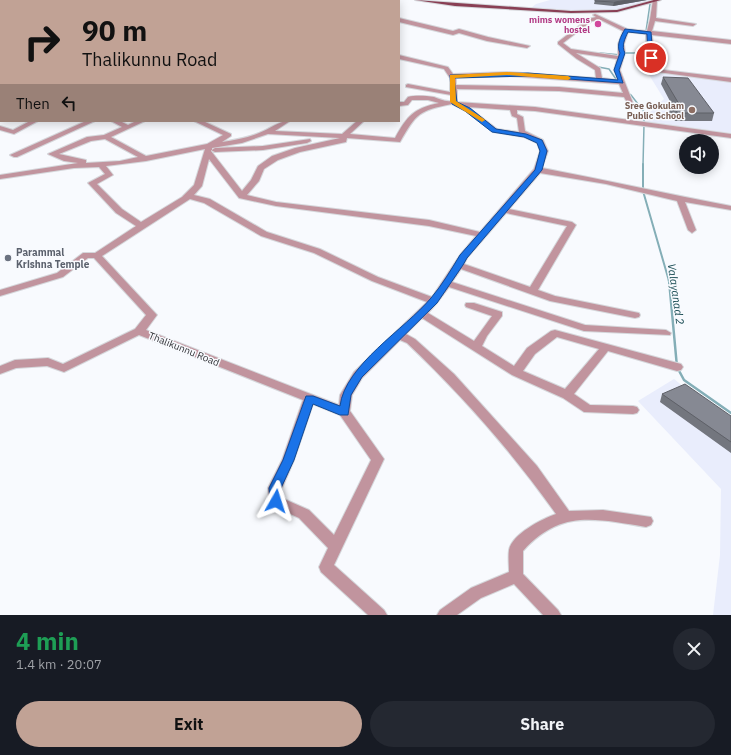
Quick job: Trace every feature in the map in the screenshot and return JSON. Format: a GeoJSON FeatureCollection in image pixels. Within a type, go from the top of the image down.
{"type":"FeatureCollection","features":[{"type":"Feature","properties":{"kind":"main road"},"geometry":{"type":"LineString","coordinates":[[417,0],[455,5],[564,12],[616,11],[656,0]]}},
{"type":"Feature","properties":{"kind":"street"},"geometry":{"type":"LineString","coordinates":[[656,0],[649,33],[652,70],[731,80]]}},
{"type":"Feature","properties":{"kind":"street"},"geometry":{"type":"LineString","coordinates":[[590,12],[626,30],[731,42]]}},
{"type":"Feature","properties":{"kind":"street"},"geometry":{"type":"LineString","coordinates":[[600,80],[598,69],[579,58],[560,44],[590,20],[601,18]]}},
{"type":"Feature","properties":{"kind":"street"},"geometry":{"type":"LineString","coordinates":[[653,19],[693,24]]}},
{"type":"Feature","properties":{"kind":"street"},"geometry":{"type":"LineString","coordinates":[[400,20],[453,33],[459,31],[487,39],[527,46]]}},
{"type":"Feature","properties":{"kind":"street"},"geometry":{"type":"LineString","coordinates":[[626,30],[622,40],[620,50],[622,53],[617,70],[630,103]]}},
{"type":"Feature","properties":{"kind":"street"},"geometry":{"type":"LineString","coordinates":[[568,50],[621,58]]}},
{"type":"Feature","properties":{"kind":"street"},"geometry":{"type":"LineString","coordinates":[[400,57],[446,68],[452,76],[452,98]]}},
{"type":"Feature","properties":{"kind":"street"},"geometry":{"type":"LineString","coordinates":[[452,76],[528,74],[622,82]]}},
{"type":"Feature","properties":{"kind":"street"},"geometry":{"type":"LineString","coordinates":[[408,86],[452,98],[513,108],[579,114],[731,136]]}},
{"type":"Feature","properties":{"kind":"street"},"geometry":{"type":"LineString","coordinates":[[400,104],[406,104],[410,98],[436,99],[559,89],[626,95]]}},
{"type":"Feature","properties":{"kind":"street"},"geometry":{"type":"LineString","coordinates":[[379,615],[326,567],[378,459],[344,412],[346,395],[358,375],[434,301],[463,257],[538,170],[544,151],[540,142],[526,136],[494,130],[452,98]]}},
{"type":"Feature","properties":{"kind":"street"},"geometry":{"type":"LineString","coordinates":[[267,132],[319,136],[362,136],[397,140],[408,120],[421,109],[452,98]]}},
{"type":"Feature","properties":{"kind":"street"},"geometry":{"type":"LineString","coordinates":[[513,108],[514,115],[520,117],[522,120],[522,132],[526,136]]}},
{"type":"Feature","properties":{"kind":"street"},"geometry":{"type":"LineString","coordinates":[[0,128],[14,132],[33,122]]}},
{"type":"Feature","properties":{"kind":"street"},"geometry":{"type":"LineString","coordinates":[[14,155],[90,122]]}},
{"type":"Feature","properties":{"kind":"street"},"geometry":{"type":"LineString","coordinates":[[116,122],[128,127]]}},
{"type":"Feature","properties":{"kind":"street"},"geometry":{"type":"LineString","coordinates":[[82,165],[83,162],[79,160],[67,159],[52,154],[90,139],[106,137],[140,122]]}},
{"type":"Feature","properties":{"kind":"street"},"geometry":{"type":"LineString","coordinates":[[0,293],[60,275],[86,255],[97,256],[189,196],[198,186],[208,148],[229,135],[199,122]]}},
{"type":"Feature","properties":{"kind":"street"},"geometry":{"type":"LineString","coordinates":[[208,148],[242,141],[267,132],[285,122]]}},
{"type":"Feature","properties":{"kind":"street"},"geometry":{"type":"LineString","coordinates":[[242,196],[255,181],[261,168],[275,158],[298,150],[343,140],[344,136],[360,122]]}},
{"type":"Feature","properties":{"kind":"street"},"geometry":{"type":"LineString","coordinates":[[0,177],[82,165],[146,159],[175,152],[208,148],[285,145],[308,141],[319,136]]}},
{"type":"Feature","properties":{"kind":"street"},"geometry":{"type":"LineString","coordinates":[[106,137],[146,159]]}},
{"type":"Feature","properties":{"kind":"street"},"geometry":{"type":"LineString","coordinates":[[208,148],[242,196],[276,204],[429,223],[482,235]]}},
{"type":"Feature","properties":{"kind":"street"},"geometry":{"type":"LineString","coordinates":[[101,164],[109,175],[92,183],[119,211],[141,226]]}},
{"type":"Feature","properties":{"kind":"street"},"geometry":{"type":"LineString","coordinates":[[538,170],[606,182],[680,200],[731,208]]}},
{"type":"Feature","properties":{"kind":"street"},"geometry":{"type":"LineString","coordinates":[[189,196],[207,201],[264,234],[318,251],[375,279],[434,301]]}},
{"type":"Feature","properties":{"kind":"street"},"geometry":{"type":"LineString","coordinates":[[680,200],[692,230]]}},
{"type":"Feature","properties":{"kind":"street"},"geometry":{"type":"LineString","coordinates":[[504,210],[572,225],[532,292]]}},
{"type":"Feature","properties":{"kind":"street","name":"Thalikunnu Road"},"geometry":{"type":"LineString","coordinates":[[97,256],[152,315],[138,331],[344,412]]}},
{"type":"Feature","properties":{"kind":"street"},"geometry":{"type":"LineString","coordinates":[[459,265],[553,299],[635,315]]}},
{"type":"Feature","properties":{"kind":"street"},"geometry":{"type":"LineString","coordinates":[[446,283],[584,328],[666,334]]}},
{"type":"Feature","properties":{"kind":"street"},"geometry":{"type":"LineString","coordinates":[[0,300],[15,289]]}},
{"type":"Feature","properties":{"kind":"street"},"geometry":{"type":"LineString","coordinates":[[470,305],[498,314],[496,319],[480,338],[476,348]]}},
{"type":"Feature","properties":{"kind":"street"},"geometry":{"type":"LineString","coordinates":[[421,313],[459,335],[476,348],[516,372],[566,395],[588,409],[633,410]]}},
{"type":"Feature","properties":{"kind":"street"},"geometry":{"type":"LineString","coordinates":[[0,370],[15,364],[48,362],[64,368],[138,331]]}},
{"type":"Feature","properties":{"kind":"street"},"geometry":{"type":"LineString","coordinates":[[516,372],[530,351],[555,333],[677,367]]}},
{"type":"Feature","properties":{"kind":"street"},"geometry":{"type":"LineString","coordinates":[[398,335],[411,341],[450,377],[532,470],[564,515]]}},
{"type":"Feature","properties":{"kind":"street"},"geometry":{"type":"LineString","coordinates":[[566,395],[605,348]]}},
{"type":"Feature","properties":{"kind":"street"},"geometry":{"type":"LineString","coordinates":[[309,399],[288,460],[275,488],[276,501],[304,514],[336,546]]}},
{"type":"Feature","properties":{"kind":"street"},"geometry":{"type":"LineString","coordinates":[[553,615],[516,576],[516,549],[536,530],[564,515],[601,515],[646,521]]}},
{"type":"Feature","properties":{"kind":"street"},"geometry":{"type":"LineString","coordinates":[[445,615],[476,593],[516,576]]}},
{"type":"Feature","properties":{"kind":"shaded area"},"geometry":{"type":"Polygon","coordinates":[[[550,0],[653,0],[619,10],[573,11],[530,9],[536,4],[550,0]]]}},
{"type":"Feature","properties":{"kind":"shaded area","name":"Sree Gokulam Public School"},"geometry":{"type":"Polygon","coordinates":[[[646,70],[731,79],[731,133],[641,121],[664,99],[646,70]]]}},
{"type":"Feature","properties":{"kind":"shaded area"},"geometry":{"type":"Polygon","coordinates":[[[674,379],[731,425],[731,615],[713,615],[720,555],[721,489],[638,401],[674,379]]]}},
{"type":"Feature","properties":{"kind":"building"},"geometry":{"type":"Polygon","coordinates":[[[595,0],[629,0],[614,2],[595,0]]]}},
{"type":"Feature","properties":{"kind":"building"},"geometry":{"type":"Polygon","coordinates":[[[663,77],[688,78],[714,113],[678,113],[671,105],[679,104],[663,77]]]}},
{"type":"Feature","properties":{"kind":"building"},"geometry":{"type":"Polygon","coordinates":[[[685,384],[731,416],[731,442],[662,394],[685,384]]]}},
{"type":"Feature","properties":{"kind":"waterway"},"geometry":{"type":"LineString","coordinates":[[646,31],[650,4]]}},
{"type":"Feature","properties":{"kind":"waterway","name":"Valayanad 2"},"geometry":{"type":"LineString","coordinates":[[623,53],[643,53],[647,50],[646,34]]}},
{"type":"Feature","properties":{"kind":"waterway","name":"Valayanad 2"},"geometry":{"type":"LineString","coordinates":[[600,53],[621,55]]}},
{"type":"Feature","properties":{"kind":"waterway"},"geometry":{"type":"LineString","coordinates":[[593,66],[609,69],[618,82]]}},
{"type":"Feature","properties":{"kind":"waterway","name":"Valayanad 2"},"geometry":{"type":"LineString","coordinates":[[627,93],[631,95],[645,113],[644,122]]}},
{"type":"Feature","properties":{"kind":"waterway","name":"Valayanad 2"},"geometry":{"type":"LineString","coordinates":[[643,165],[644,125]]}},
{"type":"Feature","properties":{"kind":"waterway","name":"Valayanad 2"},"geometry":{"type":"LineString","coordinates":[[643,165],[643,191],[669,281]]}},
{"type":"Feature","properties":{"kind":"waterway","name":"Valayanad 2"},"geometry":{"type":"LineString","coordinates":[[669,280],[677,367],[684,380],[731,413]]}},
{"type":"Feature","properties":{"kind":"slow traffic"},"geometry":{"type":"LineString","coordinates":[[482,120],[464,107],[453,102],[452,76],[528,74],[568,78]]}},
{"type":"Feature","properties":{"kind":"place","name":"mims womens hostel"},"geometry":{"type":"Point","coordinates":[598,24]}},
{"type":"Feature","properties":{"kind":"place","name":"Sree Gokulam Public School"},"geometry":{"type":"Point","coordinates":[692,110]}},
{"type":"Feature","properties":{"kind":"place","name":"Parammal Krishna Temple"},"geometry":{"type":"Point","coordinates":[8,258]}},
{"type":"Feature","properties":{"kind":"route"},"geometry":{"type":"LineString","coordinates":[[276,501],[275,488],[288,460],[309,399],[344,412],[346,395],[358,375],[434,301],[463,257],[524,189],[538,170],[542,161],[544,151],[540,142],[526,136],[494,130],[464,107],[454,103],[452,76],[528,74],[622,82],[617,70],[622,53],[620,50],[622,40],[626,30],[649,33],[651,58]]}}]}
